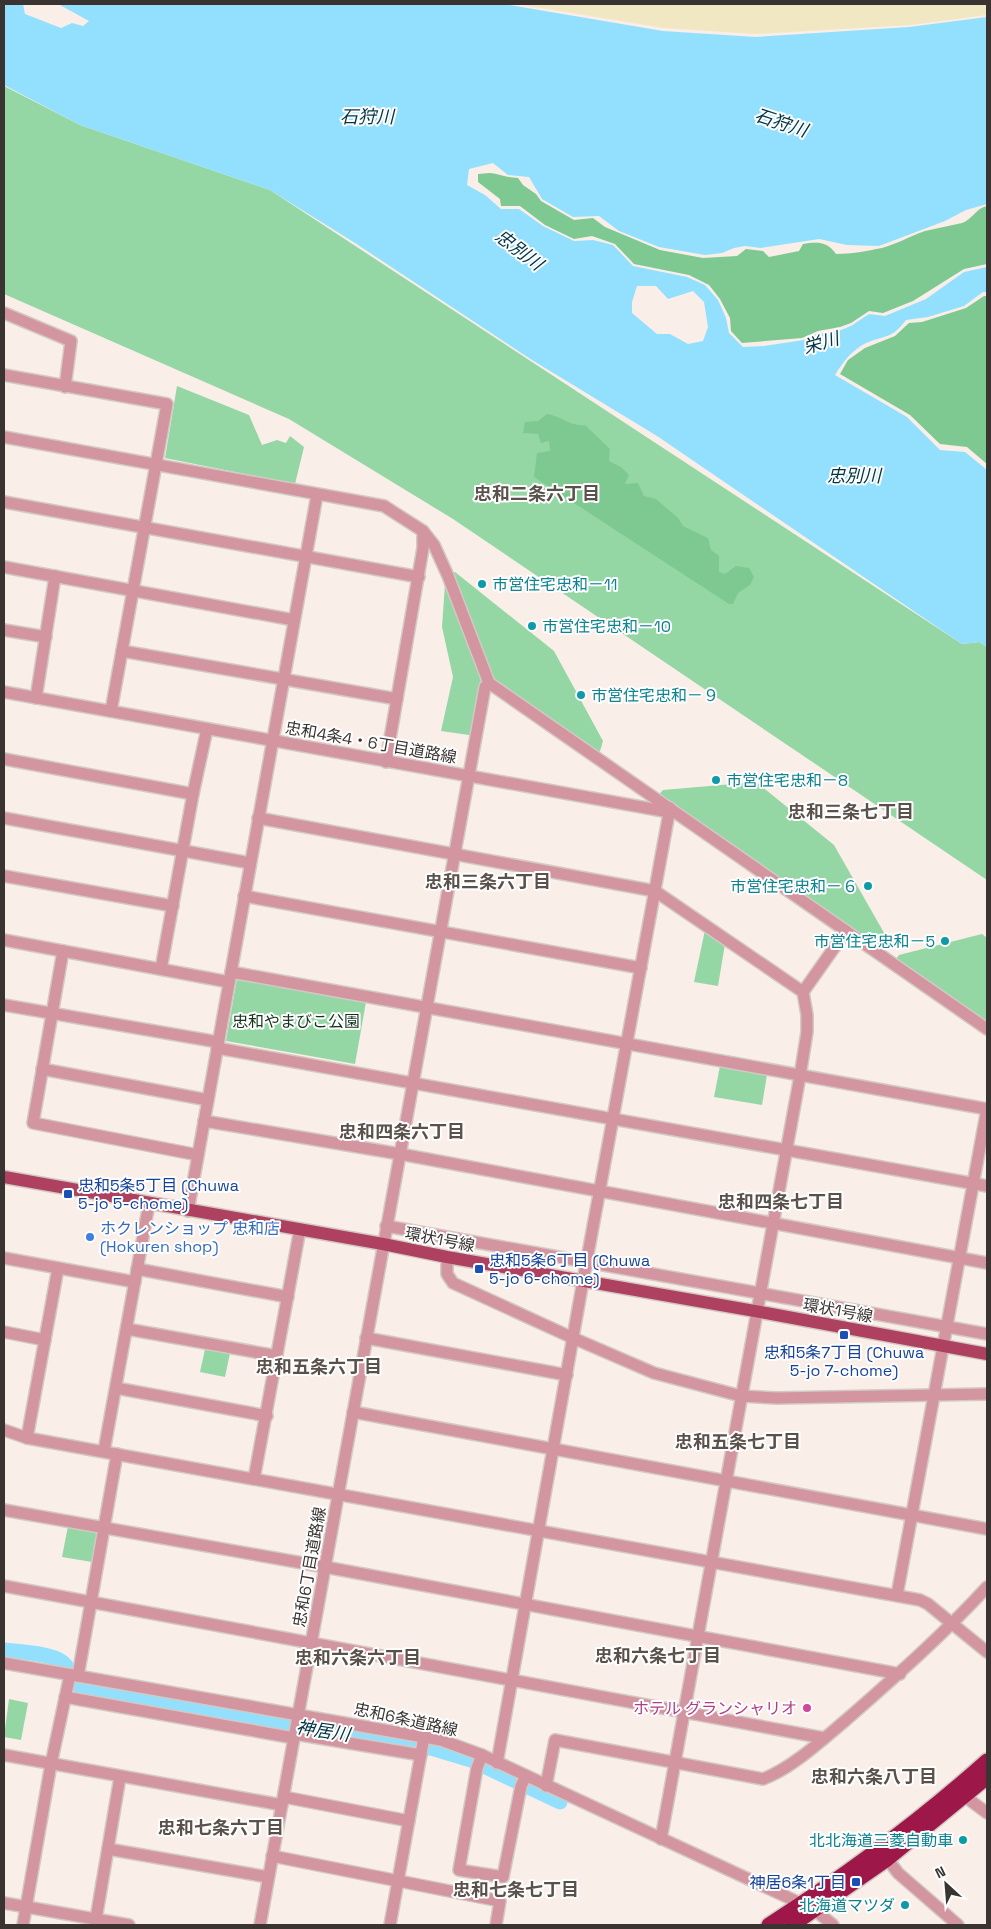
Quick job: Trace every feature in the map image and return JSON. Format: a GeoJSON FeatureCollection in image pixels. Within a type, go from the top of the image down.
{"type":"FeatureCollection","features":[{"type":"Feature","properties":{"kind":"highway"},"geometry":{"type":"LineString","coordinates":[[960,1793],[987,1761]]}},
{"type":"Feature","properties":{"kind":"highway"},"geometry":{"type":"LineString","coordinates":[[769,1925],[809,1907],[884,1854],[960,1793],[987,1777]]}},
{"type":"Feature","properties":{"kind":"highway"},"geometry":{"type":"LineString","coordinates":[[792,1925],[809,1907]]}},
{"type":"Feature","properties":{"kind":"main road","name":"環状1号線"},"geometry":{"type":"LineString","coordinates":[[4,1178],[300,1229],[987,1354]]}},
{"type":"Feature","properties":{"kind":"street"},"geometry":{"type":"LineString","coordinates":[[4,313],[72,341],[65,387]]}},
{"type":"Feature","properties":{"kind":"street"},"geometry":{"type":"LineString","coordinates":[[4,376],[167,404],[111,711]]}},
{"type":"Feature","properties":{"kind":"street"},"geometry":{"type":"LineString","coordinates":[[4,437],[384,506],[422,531],[434,545],[448,576],[489,683],[669,810],[987,1029]]}},
{"type":"Feature","properties":{"kind":"street"},"geometry":{"type":"LineString","coordinates":[[188,1211],[316,495]]}},
{"type":"Feature","properties":{"kind":"street"},"geometry":{"type":"LineString","coordinates":[[4,502],[418,577]]}},
{"type":"Feature","properties":{"kind":"street"},"geometry":{"type":"LineString","coordinates":[[386,762],[423,548],[422,531]]}},
{"type":"Feature","properties":{"kind":"street"},"geometry":{"type":"LineString","coordinates":[[4,567],[294,620]]}},
{"type":"Feature","properties":{"kind":"street"},"geometry":{"type":"LineString","coordinates":[[36,698],[55,576]]}},
{"type":"Feature","properties":{"kind":"street"},"geometry":{"type":"LineString","coordinates":[[4,630],[46,638]]}},
{"type":"Feature","properties":{"kind":"street"},"geometry":{"type":"LineString","coordinates":[[122,651],[397,699]]}},
{"type":"Feature","properties":{"kind":"street"},"geometry":{"type":"LineString","coordinates":[[489,683],[485,687],[470,775],[669,810]]}},
{"type":"Feature","properties":{"kind":"street","name":"忠和4条4・6丁目道路線"},"geometry":{"type":"LineString","coordinates":[[4,693],[386,762],[470,775],[383,1244]]}},
{"type":"Feature","properties":{"kind":"street"},"geometry":{"type":"LineString","coordinates":[[161,969],[193,794],[207,729]]}},
{"type":"Feature","properties":{"kind":"street"},"geometry":{"type":"LineString","coordinates":[[4,759],[193,794]]}},
{"type":"Feature","properties":{"kind":"street"},"geometry":{"type":"LineString","coordinates":[[497,1763],[669,810]]}},
{"type":"Feature","properties":{"kind":"street"},"geometry":{"type":"LineString","coordinates":[[4,818],[250,863]]}},
{"type":"Feature","properties":{"kind":"street"},"geometry":{"type":"LineString","coordinates":[[258,818],[655,891],[802,992],[807,1015],[807,1032],[800,1076],[660,1838]]}},
{"type":"Feature","properties":{"kind":"street"},"geometry":{"type":"LineString","coordinates":[[4,876],[173,906]]}},
{"type":"Feature","properties":{"kind":"street"},"geometry":{"type":"LineString","coordinates":[[244,896],[641,968]]}},
{"type":"Feature","properties":{"kind":"street"},"geometry":{"type":"LineString","coordinates":[[802,992],[846,931]]}},
{"type":"Feature","properties":{"kind":"street"},"geometry":{"type":"LineString","coordinates":[[4,940],[161,969],[230,977],[426,1008],[987,1109],[897,1595]]}},
{"type":"Feature","properties":{"kind":"street"},"geometry":{"type":"LineString","coordinates":[[63,951],[33,1123],[198,1155]]}},
{"type":"Feature","properties":{"kind":"street"},"geometry":{"type":"LineString","coordinates":[[4,1005],[613,1119],[987,1186]]}},
{"type":"Feature","properties":{"kind":"street"},"geometry":{"type":"LineString","coordinates":[[42,1069],[208,1100]]}},
{"type":"Feature","properties":{"kind":"street"},"geometry":{"type":"LineString","coordinates":[[204,1121],[400,1154],[987,1263]]}},
{"type":"Feature","properties":{"kind":"street"},"geometry":{"type":"LineString","coordinates":[[104,1451],[149,1204]]}},
{"type":"Feature","properties":{"kind":"street"},"geometry":{"type":"LineString","coordinates":[[386,1226],[987,1334]]}},
{"type":"Feature","properties":{"kind":"street"},"geometry":{"type":"LineString","coordinates":[[254,1479],[300,1229]]}},
{"type":"Feature","properties":{"kind":"street","name":"忠和6丁目道路線"},"geometry":{"type":"LineString","coordinates":[[260,1925],[383,1244]]}},
{"type":"Feature","properties":{"kind":"street"},"geometry":{"type":"LineString","coordinates":[[447,1257],[447,1274],[453,1283],[654,1373],[741,1396],[934,1396],[987,1394]]}},
{"type":"Feature","properties":{"kind":"street"},"geometry":{"type":"LineString","coordinates":[[4,1258],[135,1282]]}},
{"type":"Feature","properties":{"kind":"street"},"geometry":{"type":"LineString","coordinates":[[27,1438],[58,1268]]}},
{"type":"Feature","properties":{"kind":"street"},"geometry":{"type":"LineString","coordinates":[[137,1269],[288,1297]]}},
{"type":"Feature","properties":{"kind":"street"},"geometry":{"type":"LineString","coordinates":[[126,1329],[277,1356]]}},
{"type":"Feature","properties":{"kind":"street"},"geometry":{"type":"LineString","coordinates":[[4,1332],[44,1340]]}},
{"type":"Feature","properties":{"kind":"street"},"geometry":{"type":"LineString","coordinates":[[366,1338],[567,1375]]}},
{"type":"Feature","properties":{"kind":"street"},"geometry":{"type":"LineString","coordinates":[[116,1388],[267,1416]]}},
{"type":"Feature","properties":{"kind":"street"},"geometry":{"type":"LineString","coordinates":[[353,1412],[987,1529]]}},
{"type":"Feature","properties":{"kind":"street"},"geometry":{"type":"LineString","coordinates":[[4,1430],[27,1438],[920,1600],[928,1604],[987,1652]]}},
{"type":"Feature","properties":{"kind":"street"},"geometry":{"type":"LineString","coordinates":[[23,1925],[51,1764],[65,1697],[74,1675],[91,1603],[117,1454]]}},
{"type":"Feature","properties":{"kind":"street"},"geometry":{"type":"LineString","coordinates":[[4,1510],[900,1674]]}},
{"type":"Feature","properties":{"kind":"street"},"geometry":{"type":"LineString","coordinates":[[4,1586],[824,1738]]}},
{"type":"Feature","properties":{"kind":"street"},"geometry":{"type":"LineString","coordinates":[[546,1786],[555,1740],[763,1779],[776,1774],[824,1738],[900,1674],[953,1624],[987,1587]]}},
{"type":"Feature","properties":{"kind":"street","name":"忠和6条道路線"},"geometry":{"type":"LineString","coordinates":[[4,1663],[74,1675],[296,1728],[422,1747],[441,1740],[480,1761],[497,1763],[524,1781],[546,1786],[809,1907],[833,1925]]}},
{"type":"Feature","properties":{"kind":"street"},"geometry":{"type":"LineString","coordinates":[[65,1697],[422,1747],[390,1925]]}},
{"type":"Feature","properties":{"kind":"street"},"geometry":{"type":"LineString","coordinates":[[4,1755],[120,1777],[409,1821]]}},
{"type":"Feature","properties":{"kind":"street"},"geometry":{"type":"LineString","coordinates":[[480,1761],[459,1870],[503,1877],[524,1781]]}},
{"type":"Feature","properties":{"kind":"street"},"geometry":{"type":"LineString","coordinates":[[96,1919],[120,1777]]}},
{"type":"Feature","properties":{"kind":"street"},"geometry":{"type":"LineString","coordinates":[[960,1793],[987,1813]]}},
{"type":"Feature","properties":{"kind":"street"},"geometry":{"type":"LineString","coordinates":[[108,1849],[268,1877]]}},
{"type":"Feature","properties":{"kind":"street"},"geometry":{"type":"LineString","coordinates":[[884,1854],[898,1872],[958,1925]]}},
{"type":"Feature","properties":{"kind":"street"},"geometry":{"type":"LineString","coordinates":[[272,1856],[500,1901],[496,1925]]}},
{"type":"Feature","properties":{"kind":"street"},"geometry":{"type":"LineString","coordinates":[[4,1903],[129,1925]]}},
{"type":"Feature","properties":{"kind":"green space"},"geometry":{"type":"Polygon","coordinates":[[[4,86],[80,125],[270,190],[962,644],[979,642],[987,647],[987,880],[453,519],[289,419],[4,294],[4,86]]]}},
{"type":"Feature","properties":{"kind":"green space"},"geometry":{"type":"Polygon","coordinates":[[[490,173],[518,178],[541,201],[574,220],[593,218],[605,227],[660,250],[703,258],[737,256],[746,249],[763,251],[769,257],[799,251],[803,244],[813,243],[821,243],[829,247],[836,254],[882,248],[925,231],[962,223],[987,206],[987,264],[964,269],[913,301],[883,313],[869,311],[851,323],[840,327],[818,331],[802,338],[742,343],[731,331],[730,318],[720,299],[709,285],[689,275],[634,264],[615,244],[592,236],[574,239],[545,225],[520,206],[501,206],[500,199],[478,182],[478,174],[490,173]]]}},
{"type":"Feature","properties":{"kind":"green space"},"geometry":{"type":"Polygon","coordinates":[[[987,296],[987,464],[967,447],[940,444],[910,415],[840,374],[848,360],[865,348],[895,336],[909,323],[922,322],[966,308],[987,296]]]}},
{"type":"Feature","properties":{"kind":"green space"},"geometry":{"type":"Polygon","coordinates":[[[177,386],[249,415],[262,445],[277,440],[286,443],[290,436],[304,447],[295,484],[165,458],[177,386]]]}},
{"type":"Feature","properties":{"kind":"green space"},"geometry":{"type":"Polygon","coordinates":[[[547,414],[571,423],[585,425],[610,449],[609,461],[621,467],[629,475],[625,484],[638,483],[644,496],[656,499],[678,518],[683,526],[708,538],[711,550],[719,556],[719,572],[725,574],[736,566],[749,568],[754,577],[750,585],[738,593],[733,604],[729,604],[534,477],[537,453],[550,451],[549,441],[541,443],[538,434],[523,433],[525,422],[538,421],[547,414]]]}},
{"type":"Feature","properties":{"kind":"green space"},"geometry":{"type":"Polygon","coordinates":[[[455,572],[554,651],[603,741],[598,758],[489,683],[476,736],[441,731],[453,677],[442,627],[445,584],[448,576],[455,572]]]}},
{"type":"Feature","properties":{"kind":"green space"},"geometry":{"type":"Polygon","coordinates":[[[756,782],[834,845],[887,938],[878,952],[655,799],[663,790],[756,782]]]}},
{"type":"Feature","properties":{"kind":"green space"},"geometry":{"type":"Polygon","coordinates":[[[705,930],[725,944],[718,986],[694,982],[705,930]]]}},
{"type":"Feature","properties":{"kind":"green space"},"geometry":{"type":"Polygon","coordinates":[[[982,934],[987,938],[987,1029],[893,963],[899,955],[982,934]]]}},
{"type":"Feature","properties":{"kind":"green space","name":"忠和やまびこ公園"},"geometry":{"type":"Polygon","coordinates":[[[237,978],[366,1002],[355,1064],[226,1041],[237,978]]]}},
{"type":"Feature","properties":{"kind":"green space"},"geometry":{"type":"Polygon","coordinates":[[[720,1066],[767,1075],[762,1105],[714,1097],[720,1066]]]}},
{"type":"Feature","properties":{"kind":"green space"},"geometry":{"type":"Polygon","coordinates":[[[205,1349],[230,1353],[225,1377],[200,1372],[205,1349]]]}},
{"type":"Feature","properties":{"kind":"green space"},"geometry":{"type":"Polygon","coordinates":[[[69,1521],[104,1527],[98,1563],[62,1557],[69,1521]]]}},
{"type":"Feature","properties":{"kind":"green space"},"geometry":{"type":"Polygon","coordinates":[[[9,1699],[28,1703],[21,1740],[4,1737],[9,1699]]]}},
{"type":"Feature","properties":{"kind":"sand"},"geometry":{"type":"Polygon","coordinates":[[[517,4],[987,4],[987,15],[911,25],[756,34],[664,28],[517,4]]]}},
{"type":"Feature","properties":{"kind":"water","name":"石狩川"},"geometry":{"type":"Polygon","coordinates":[[[5,4],[23,4],[25,14],[61,28],[72,23],[83,26],[89,21],[58,4],[503,4],[663,31],[756,37],[909,27],[987,17],[987,204],[966,210],[945,221],[879,246],[847,245],[819,239],[761,248],[745,246],[722,253],[705,255],[659,247],[619,231],[599,216],[573,217],[542,199],[529,177],[508,175],[493,163],[469,169],[467,185],[485,195],[501,209],[519,209],[543,226],[574,241],[593,240],[613,245],[633,266],[687,277],[705,285],[718,300],[726,318],[729,333],[743,347],[804,340],[817,334],[841,330],[851,326],[869,314],[885,316],[926,299],[964,272],[987,267],[987,292],[983,292],[964,306],[928,317],[906,320],[892,334],[866,343],[856,349],[835,375],[907,417],[940,450],[965,452],[987,470],[987,647],[979,642],[962,644],[657,436],[532,360],[355,243],[270,190],[80,125],[4,85],[5,4]],[[637,286],[632,302],[632,313],[657,334],[670,334],[688,344],[703,341],[708,327],[704,302],[693,291],[668,299],[656,286],[637,286]]]}},
{"type":"Feature","properties":{"kind":"waterway","name":"神居川"},"geometry":{"type":"LineString","coordinates":[[4,1650],[55,1658],[66,1666]]}},
{"type":"Feature","properties":{"kind":"waterway","name":"神居川"},"geometry":{"type":"LineString","coordinates":[[79,1686],[81,1690],[87,1692],[216,1711],[431,1748],[471,1760],[560,1802]]}},
{"type":"Feature","properties":{"kind":"place","name":"市営住宅忠和－11"},"geometry":{"type":"Point","coordinates":[482,584]}},
{"type":"Feature","properties":{"kind":"place","name":"市営住宅忠和－10"},"geometry":{"type":"Point","coordinates":[532,626]}},
{"type":"Feature","properties":{"kind":"place","name":"市営住宅忠和－９"},"geometry":{"type":"Point","coordinates":[581,695]}},
{"type":"Feature","properties":{"kind":"place","name":"市営住宅忠和－8"},"geometry":{"type":"Point","coordinates":[716,780]}},
{"type":"Feature","properties":{"kind":"place","name":"市営住宅忠和－６"},"geometry":{"type":"Point","coordinates":[868,886]}},
{"type":"Feature","properties":{"kind":"place","name":"市営住宅忠和－5"},"geometry":{"type":"Point","coordinates":[945,941]}},
{"type":"Feature","properties":{"kind":"place","name":"忠和5条5丁目 (Chuwa 5-jo 5-chome)"},"geometry":{"type":"Point","coordinates":[68,1194]}},
{"type":"Feature","properties":{"kind":"place","name":"ホクレンショップ 忠和店 (Hokuren shop)"},"geometry":{"type":"Point","coordinates":[90,1237]}},
{"type":"Feature","properties":{"kind":"place","name":"忠和5条6丁目 (Chuwa 5-jo 6-chome)"},"geometry":{"type":"Point","coordinates":[479,1269]}},
{"type":"Feature","properties":{"kind":"place","name":"忠和5条7丁目 (Chuwa 5-jo 7-chome)"},"geometry":{"type":"Point","coordinates":[844,1335]}},
{"type":"Feature","properties":{"kind":"place","name":"ホテル グランシャリオ"},"geometry":{"type":"Point","coordinates":[807,1708]}},
{"type":"Feature","properties":{"kind":"place","name":"北北海道三菱自動車"},"geometry":{"type":"Point","coordinates":[963,1840]}},
{"type":"Feature","properties":{"kind":"place","name":"神居6条1丁目"},"geometry":{"type":"Point","coordinates":[856,1882]}},
{"type":"Feature","properties":{"kind":"place","name":"北海道マツダ"},"geometry":{"type":"Point","coordinates":[905,1905]}},
{"type":"Feature","properties":{"kind":"district","name":"忠和二条六丁目"},"geometry":{"type":"Point","coordinates":[537,494]}},
{"type":"Feature","properties":{"kind":"district","name":"忠和三条七丁目"},"geometry":{"type":"Point","coordinates":[851,812]}},
{"type":"Feature","properties":{"kind":"district","name":"忠和三条六丁目"},"geometry":{"type":"Point","coordinates":[488,882]}},
{"type":"Feature","properties":{"kind":"district","name":"忠和四条六丁目"},"geometry":{"type":"Point","coordinates":[402,1132]}},
{"type":"Feature","properties":{"kind":"district","name":"忠和四条七丁目"},"geometry":{"type":"Point","coordinates":[781,1202]}},
{"type":"Feature","properties":{"kind":"district","name":"忠和五条六丁目"},"geometry":{"type":"Point","coordinates":[319,1367]}},
{"type":"Feature","properties":{"kind":"district","name":"忠和五条七丁目"},"geometry":{"type":"Point","coordinates":[738,1442]}},
{"type":"Feature","properties":{"kind":"district","name":"忠和六条七丁目"},"geometry":{"type":"Point","coordinates":[658,1656]}},
{"type":"Feature","properties":{"kind":"district","name":"忠和六条六丁目"},"geometry":{"type":"Point","coordinates":[358,1658]}},
{"type":"Feature","properties":{"kind":"district","name":"忠和六条八丁目"},"geometry":{"type":"Point","coordinates":[874,1777]}},
{"type":"Feature","properties":{"kind":"district","name":"忠和七条六丁目"},"geometry":{"type":"Point","coordinates":[221,1828]}},
{"type":"Feature","properties":{"kind":"district","name":"忠和七条七丁目"},"geometry":{"type":"Point","coordinates":[516,1890]}},
{"type":"Feature","properties":{"kind":"water label","name":"忠別川"},"geometry":{"type":"Point","coordinates":[519,250]}},
{"type":"Feature","properties":{"kind":"water label","name":"栄川"},"geometry":{"type":"Point","coordinates":[821,343]}},
{"type":"Feature","properties":{"kind":"water label","name":"忠別川"},"geometry":{"type":"Point","coordinates":[854,476]}}]}
